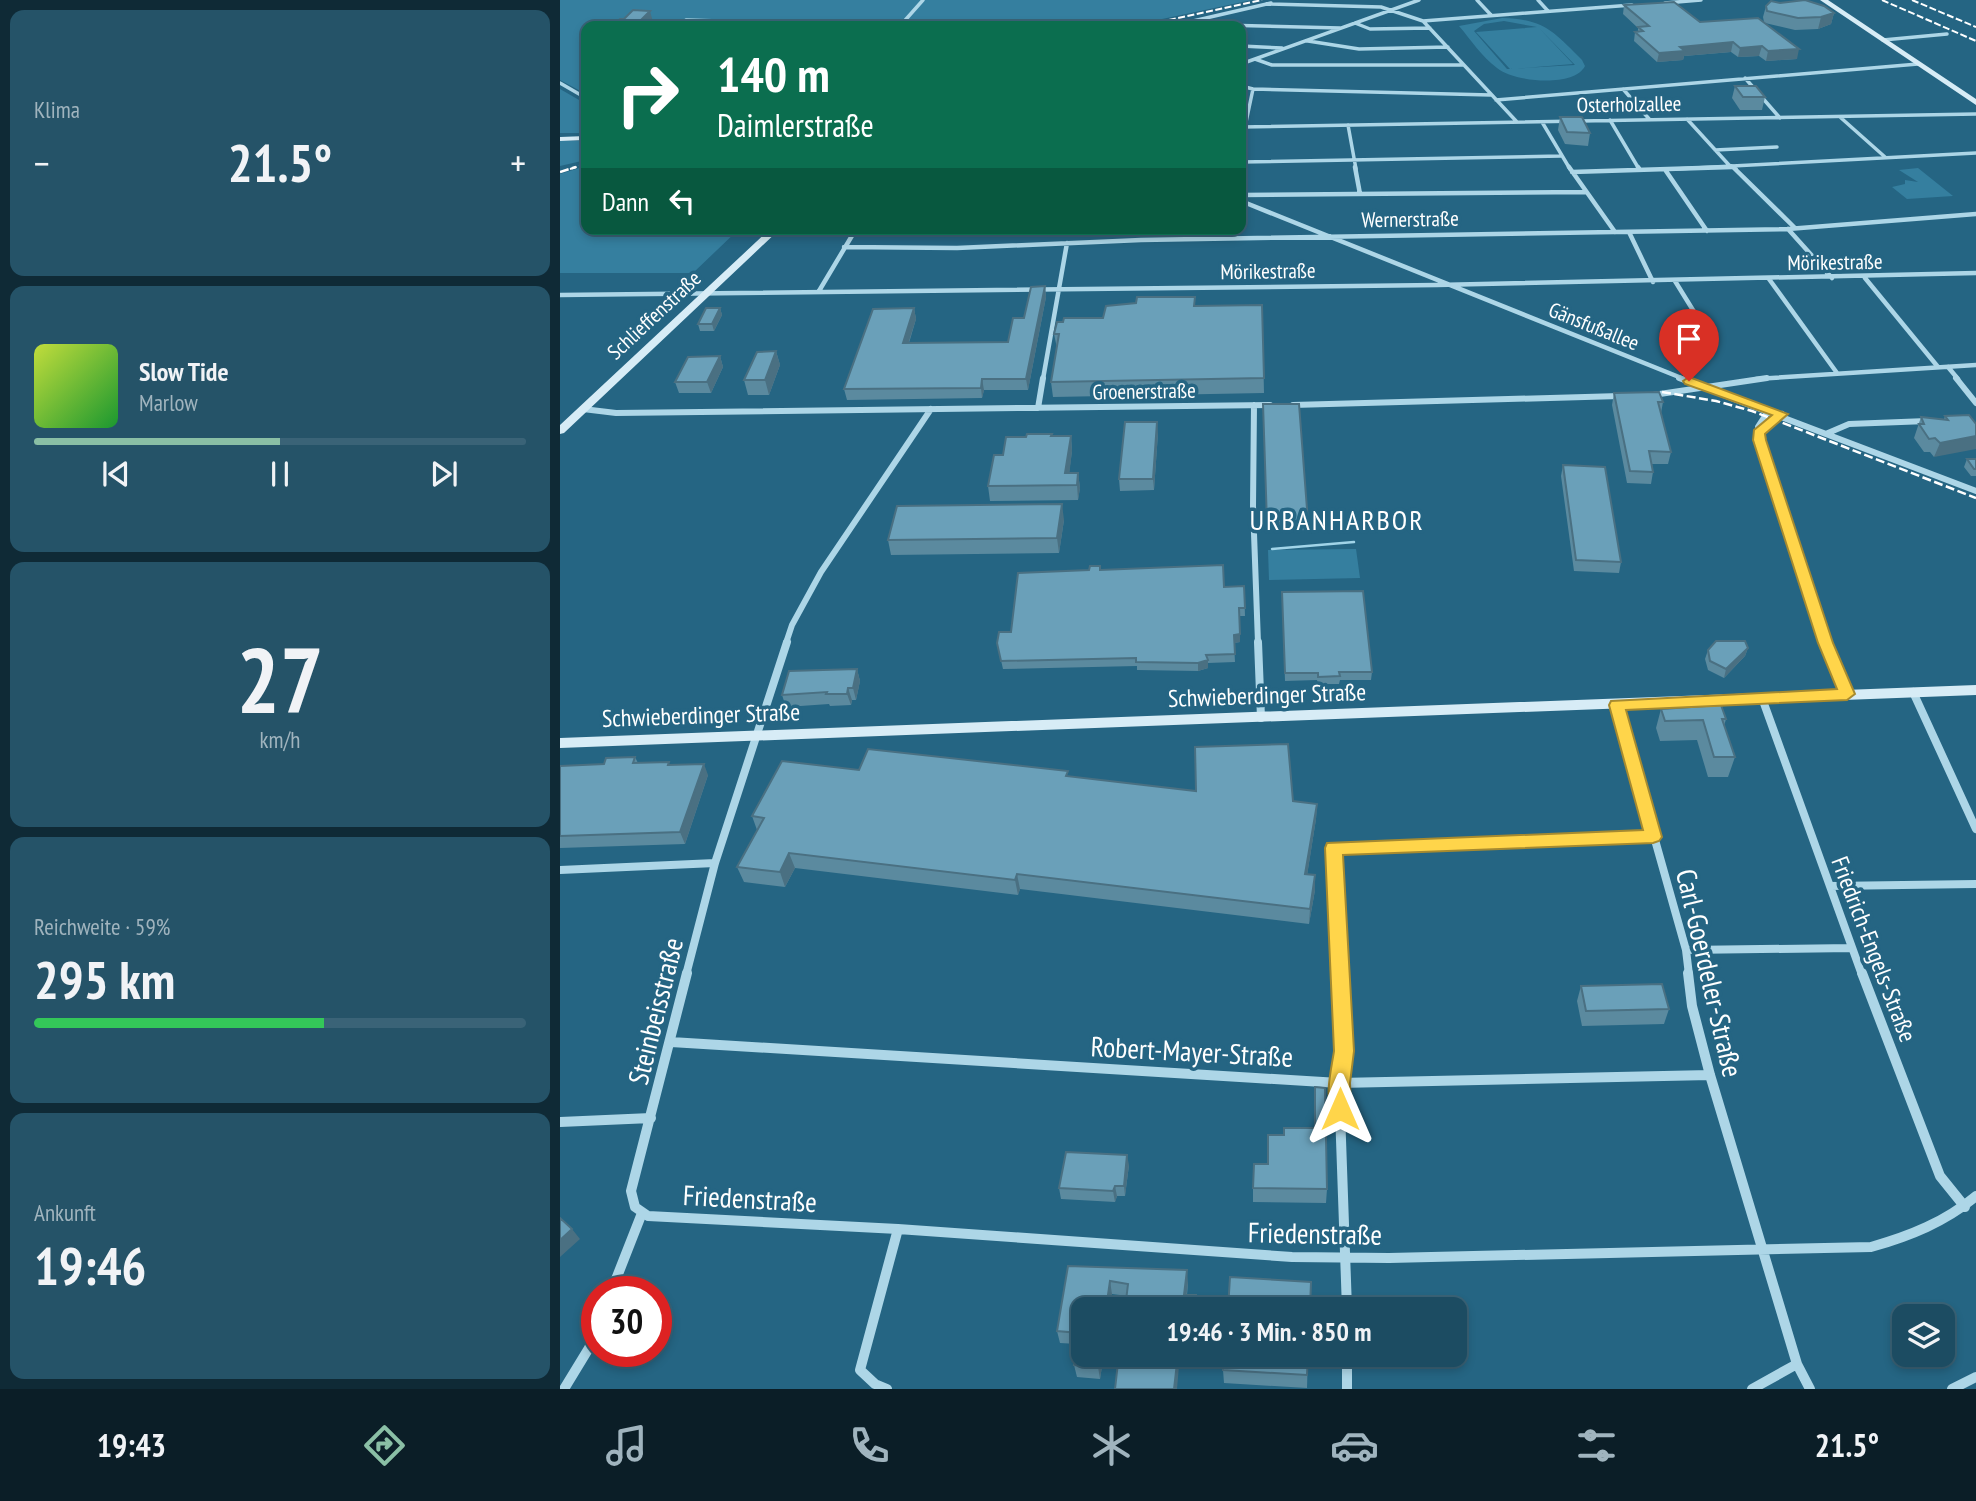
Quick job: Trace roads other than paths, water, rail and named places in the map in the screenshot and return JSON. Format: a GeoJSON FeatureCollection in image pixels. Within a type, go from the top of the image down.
{"type":"FeatureCollection","features":[{"type":"Feature","properties":{"kind":"main road"},"geometry":{"type":"LineString","coordinates":[[1824,0],[1976,103]]}},
{"type":"Feature","properties":{"kind":"main road"},"geometry":{"type":"LineString","coordinates":[[560,139],[581,138]]}},
{"type":"Feature","properties":{"kind":"main road","name":"Schlieffenstraße"},"geometry":{"type":"LineString","coordinates":[[560,431],[705,292],[769,235]]}},
{"type":"Feature","properties":{"kind":"main road","name":"Schwieberdinger Straße"},"geometry":{"type":"LineString","coordinates":[[560,743],[1976,690]]}},
{"type":"Feature","properties":{"kind":"street"},"geometry":{"type":"LineString","coordinates":[[904,21],[923,0]]}},
{"type":"Feature","properties":{"kind":"street"},"geometry":{"type":"LineString","coordinates":[[1193,21],[1284,0]]}},
{"type":"Feature","properties":{"kind":"street"},"geometry":{"type":"LineString","coordinates":[[1291,0],[1298,5]]}},
{"type":"Feature","properties":{"kind":"street"},"geometry":{"type":"LineString","coordinates":[[1246,62],[1419,0]]}},
{"type":"Feature","properties":{"kind":"street"},"geometry":{"type":"LineString","coordinates":[[1477,0],[1492,15]]}},
{"type":"Feature","properties":{"kind":"street"},"geometry":{"type":"LineString","coordinates":[[1538,0],[1548,10]]}},
{"type":"Feature","properties":{"kind":"street"},"geometry":{"type":"LineString","coordinates":[[1423,21],[1632,5],[1627,0]]}},
{"type":"Feature","properties":{"kind":"street"},"geometry":{"type":"LineString","coordinates":[[1660,3],[1701,0]]}},
{"type":"Feature","properties":{"kind":"street"},"geometry":{"type":"LineString","coordinates":[[1266,4],[1381,6],[1423,21],[1517,122]]}},
{"type":"Feature","properties":{"kind":"street"},"geometry":{"type":"LineString","coordinates":[[686,20],[722,21]]}},
{"type":"Feature","properties":{"kind":"street"},"geometry":{"type":"LineString","coordinates":[[1354,23],[1370,29],[1430,28]]}},
{"type":"Feature","properties":{"kind":"street"},"geometry":{"type":"LineString","coordinates":[[1246,26],[1341,28]]}},
{"type":"Feature","properties":{"kind":"street"},"geometry":{"type":"LineString","coordinates":[[1883,40],[1947,34]]}},
{"type":"Feature","properties":{"kind":"street"},"geometry":{"type":"LineString","coordinates":[[1307,41],[1328,47],[1349,48],[1448,47]]}},
{"type":"Feature","properties":{"kind":"street"},"geometry":{"type":"LineString","coordinates":[[1246,46],[1285,49]]}},
{"type":"Feature","properties":{"kind":"street"},"geometry":{"type":"LineString","coordinates":[[1255,59],[1272,65],[1464,65]]}},
{"type":"Feature","properties":{"kind":"street"},"geometry":{"type":"LineString","coordinates":[[1496,100],[1918,64]]}},
{"type":"Feature","properties":{"kind":"street"},"geometry":{"type":"LineString","coordinates":[[1745,78],[1780,118]]}},
{"type":"Feature","properties":{"kind":"street"},"geometry":{"type":"LineString","coordinates":[[560,83],[581,95]]}},
{"type":"Feature","properties":{"kind":"street"},"geometry":{"type":"LineString","coordinates":[[1246,87],[1491,95]]}},
{"type":"Feature","properties":{"kind":"street"},"geometry":{"type":"LineString","coordinates":[[1246,116],[1253,89]]}},
{"type":"Feature","properties":{"kind":"street"},"geometry":{"type":"LineString","coordinates":[[1623,89],[1650,120]]}},
{"type":"Feature","properties":{"kind":"street","name":"Osterholzallee"},"geometry":{"type":"LineString","coordinates":[[1246,127],[1976,114]]}},
{"type":"Feature","properties":{"kind":"street"},"geometry":{"type":"LineString","coordinates":[[1839,117],[1885,157]]}},
{"type":"Feature","properties":{"kind":"street"},"geometry":{"type":"LineString","coordinates":[[1687,119],[1795,228]]}},
{"type":"Feature","properties":{"kind":"street"},"geometry":{"type":"LineString","coordinates":[[1609,120],[1640,170]]}},
{"type":"Feature","properties":{"kind":"street"},"geometry":{"type":"LineString","coordinates":[[1542,122],[1561,156],[1615,232]]}},
{"type":"Feature","properties":{"kind":"street"},"geometry":{"type":"LineString","coordinates":[[1348,125],[1360,194]]}},
{"type":"Feature","properties":{"kind":"street"},"geometry":{"type":"LineString","coordinates":[[1715,150],[1777,147]]}},
{"type":"Feature","properties":{"kind":"street"},"geometry":{"type":"LineString","coordinates":[[1572,172],[1734,167],[1976,153]]}},
{"type":"Feature","properties":{"kind":"street"},"geometry":{"type":"LineString","coordinates":[[1246,162],[1561,156]]}},
{"type":"Feature","properties":{"kind":"street"},"geometry":{"type":"LineString","coordinates":[[1666,170],[1707,231]]}},
{"type":"Feature","properties":{"kind":"street"},"geometry":{"type":"LineString","coordinates":[[1246,195],[1586,192]]}},
{"type":"Feature","properties":{"kind":"street","name":"Gänsfußallee"},"geometry":{"type":"LineString","coordinates":[[1246,203],[1704,387],[1782,414],[1976,491]]}},
{"type":"Feature","properties":{"kind":"street","name":"Wernerstraße"},"geometry":{"type":"LineString","coordinates":[[844,247],[957,248],[1331,236],[1788,229],[1976,214]]}},
{"type":"Feature","properties":{"kind":"street"},"geometry":{"type":"LineString","coordinates":[[1788,229],[1832,278]]}},
{"type":"Feature","properties":{"kind":"street"},"geometry":{"type":"LineString","coordinates":[[1629,232],[1653,282]]}},
{"type":"Feature","properties":{"kind":"street"},"geometry":{"type":"LineString","coordinates":[[819,291],[852,235]]}},
{"type":"Feature","properties":{"kind":"street"},"geometry":{"type":"LineString","coordinates":[[1038,408],[1067,243]]}},
{"type":"Feature","properties":{"kind":"street","name":"Mörikestraße"},"geometry":{"type":"LineString","coordinates":[[560,295],[1653,282],[1976,273]]}},
{"type":"Feature","properties":{"kind":"street"},"geometry":{"type":"LineString","coordinates":[[1865,278],[1938,367]]}},
{"type":"Feature","properties":{"kind":"street"},"geometry":{"type":"LineString","coordinates":[[1769,279],[1837,373]]}},
{"type":"Feature","properties":{"kind":"street"},"geometry":{"type":"LineString","coordinates":[[1675,281],[1704,328]]}},
{"type":"Feature","properties":{"kind":"street"},"geometry":{"type":"LineString","coordinates":[[1641,396],[1768,377],[1976,365]]}},
{"type":"Feature","properties":{"kind":"street"},"geometry":{"type":"LineString","coordinates":[[1948,367],[1976,403]]}},
{"type":"Feature","properties":{"kind":"street"},"geometry":{"type":"LineString","coordinates":[[1287,405],[1628,396]]}},
{"type":"Feature","properties":{"kind":"street"},"geometry":{"type":"LineString","coordinates":[[1254,405],[1253,506],[1261,718]]}},
{"type":"Feature","properties":{"kind":"street","name":"Groenerstraße"},"geometry":{"type":"LineString","coordinates":[[583,409],[616,413],[1277,405]]}},
{"type":"Feature","properties":{"kind":"street","name":"Steinbeisstraße"},"geometry":{"type":"LineString","coordinates":[[642,1213],[631,1202],[631,1191],[715,863],[792,625],[821,572],[931,409]]}},
{"type":"Feature","properties":{"kind":"street"},"geometry":{"type":"LineString","coordinates":[[1769,410],[1760,423],[1759,433],[1825,643],[1847,694]]}},
{"type":"Feature","properties":{"kind":"street"},"geometry":{"type":"LineString","coordinates":[[1759,433],[1782,414]]}},
{"type":"Feature","properties":{"kind":"street"},"geometry":{"type":"LineString","coordinates":[[1828,433],[1849,424],[1938,420]]}},
{"type":"Feature","properties":{"kind":"street"},"geometry":{"type":"LineString","coordinates":[[1913,692],[1976,829]]}},
{"type":"Feature","properties":{"kind":"street","name":"Friedrich-Engels-Straße"},"geometry":{"type":"LineString","coordinates":[[1762,698],[1852,948],[1940,1176],[1948,1190],[1965,1207]]}},
{"type":"Feature","properties":{"kind":"street","name":"Carl-Goerdeler-Straße"},"geometry":{"type":"LineString","coordinates":[[1617,705],[1686,950],[1692,1006],[1710,1075],[1797,1364],[1810,1389]]}},
{"type":"Feature","properties":{"kind":"street"},"geometry":{"type":"LineString","coordinates":[[1347,1297],[1339,1083],[1344,1051],[1334,848],[1653,837]]}},
{"type":"Feature","properties":{"kind":"street"},"geometry":{"type":"LineString","coordinates":[[560,870],[715,863]]}},
{"type":"Feature","properties":{"kind":"street"},"geometry":{"type":"LineString","coordinates":[[1830,886],[1976,884]]}},
{"type":"Feature","properties":{"kind":"street"},"geometry":{"type":"LineString","coordinates":[[1686,950],[1852,948]]}},
{"type":"Feature","properties":{"kind":"street","name":"Robert-Mayer-Straße"},"geometry":{"type":"LineString","coordinates":[[671,1042],[1339,1083],[1710,1075]]}},
{"type":"Feature","properties":{"kind":"street"},"geometry":{"type":"LineString","coordinates":[[560,1122],[651,1118]]}},
{"type":"Feature","properties":{"kind":"street","name":"Friedenstraße"},"geometry":{"type":"LineString","coordinates":[[642,1213],[679,1218],[898,1228],[1247,1255],[1347,1257],[1871,1247],[1932,1226],[1965,1207],[1976,1196]]}},
{"type":"Feature","properties":{"kind":"street"},"geometry":{"type":"LineString","coordinates":[[617,1276],[642,1213]]}},
{"type":"Feature","properties":{"kind":"street"},"geometry":{"type":"LineString","coordinates":[[887,1389],[875,1384],[860,1370],[898,1228]]}},
{"type":"Feature","properties":{"kind":"street"},"geometry":{"type":"LineString","coordinates":[[564,1389],[581,1361]]}},
{"type":"Feature","properties":{"kind":"street"},"geometry":{"type":"LineString","coordinates":[[1752,1389],[1797,1364]]}},
{"type":"Feature","properties":{"kind":"street"},"geometry":{"type":"LineString","coordinates":[[1347,1367],[1347,1389]]}},
{"type":"Feature","properties":{"kind":"street"},"geometry":{"type":"LineString","coordinates":[[1952,1389],[1976,1377]]}},
{"type":"Feature","properties":{"kind":"waterway"},"geometry":{"type":"LineString","coordinates":[[1272,549],[1354,542]]}},
{"type":"Feature","properties":{"kind":"railway"},"geometry":{"type":"LineString","coordinates":[[1164,21],[1262,0]]}},
{"type":"Feature","properties":{"kind":"railway"},"geometry":{"type":"LineString","coordinates":[[1882,0],[1976,41]]}},
{"type":"Feature","properties":{"kind":"railway"},"geometry":{"type":"LineString","coordinates":[[1912,0],[1976,27]]}},
{"type":"Feature","properties":{"kind":"railway"},"geometry":{"type":"LineString","coordinates":[[570,169],[581,166]]}},
{"type":"Feature","properties":{"kind":"railway"},"geometry":{"type":"LineString","coordinates":[[560,172],[576,167]]}},
{"type":"Feature","properties":{"kind":"railway"},"geometry":{"type":"LineString","coordinates":[[1662,392],[1716,401],[1752,411],[1976,498]]}},
{"type":"Feature","properties":{"kind":"district","name":"URBANHARBOR"},"geometry":{"type":"Point","coordinates":[1337,519]}}]}
